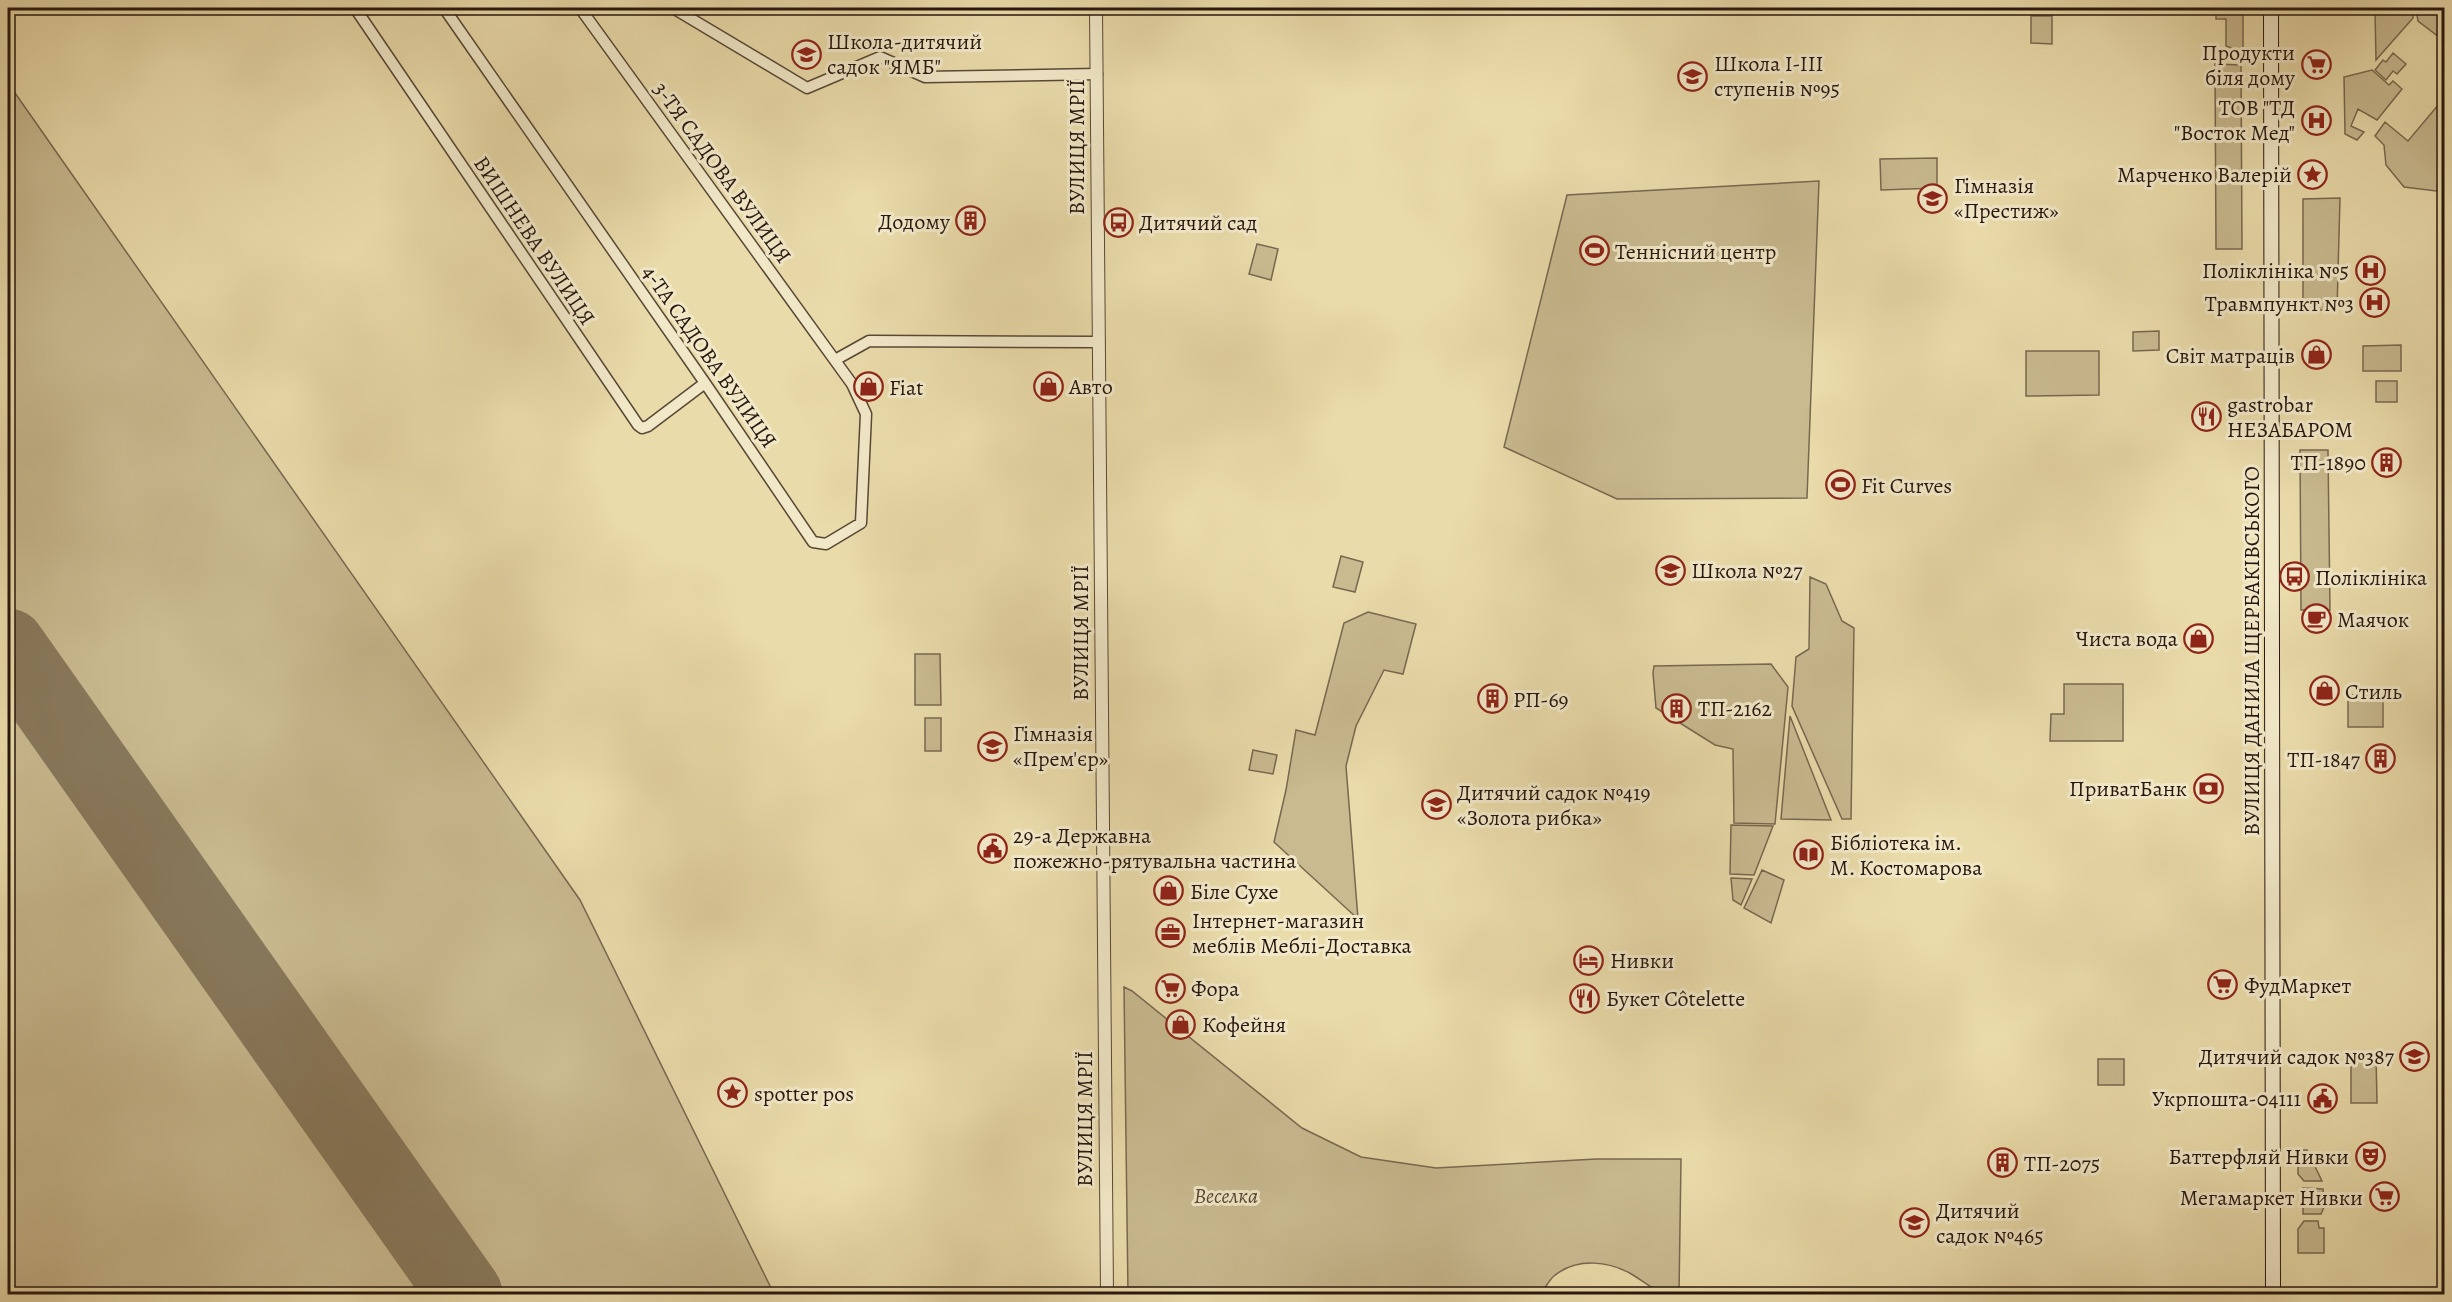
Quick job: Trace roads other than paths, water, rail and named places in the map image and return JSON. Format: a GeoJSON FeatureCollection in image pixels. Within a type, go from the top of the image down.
{"type":"FeatureCollection","features":[{"type":"Feature","properties":{"kind":"main road","name":"ВУЛИЦЯ ДАНИЛА ЩЕРБАКІВСЬКОГО"},"geometry":{"type":"LineString","coordinates":[[2271,8],[2272,1294]]}},
{"type":"Feature","properties":{"kind":"street","name":"ВИШНЕВА ВУЛИЦЯ"},"geometry":{"type":"LineString","coordinates":[[355,8],[638,425],[642,428],[648,426],[705,383]]}},
{"type":"Feature","properties":{"kind":"street","name":"4-ТА САДОВА ВУЛИЦЯ"},"geometry":{"type":"LineString","coordinates":[[444,8],[813,542],[819,545],[826,544],[860,524],[862,519],[866,414],[852,384],[835,360]]}},
{"type":"Feature","properties":{"kind":"street","name":"3-ТЯ САДОВА ВУЛИЦЯ"},"geometry":{"type":"LineString","coordinates":[[580,8],[835,360]]}},
{"type":"Feature","properties":{"kind":"street"},"geometry":{"type":"LineString","coordinates":[[673,8],[807,88],[880,57],[925,77],[1097,74]]}},
{"type":"Feature","properties":{"kind":"street","name":"ВУЛИЦЯ МРІЇ"},"geometry":{"type":"LineString","coordinates":[[1096,8],[1107,1294]]}},
{"type":"Feature","properties":{"kind":"street"},"geometry":{"type":"LineString","coordinates":[[835,360],[869,341],[1099,342]]}},
{"type":"Feature","properties":{"kind":"place","name":"Школа-дитячий садок \"ЯМБ\""},"geometry":{"type":"Point","coordinates":[806,54]}},
{"type":"Feature","properties":{"kind":"place","name":"Продукти біля дому"},"geometry":{"type":"Point","coordinates":[2316,65]}},
{"type":"Feature","properties":{"kind":"place","name":"Школа І-ІІІ ступенів №95"},"geometry":{"type":"Point","coordinates":[1693,76]}},
{"type":"Feature","properties":{"kind":"place","name":"ТОВ \"ТД \"Восток Мед\""},"geometry":{"type":"Point","coordinates":[2316,120]}},
{"type":"Feature","properties":{"kind":"place","name":"Марченко Валерій"},"geometry":{"type":"Point","coordinates":[2313,174]}},
{"type":"Feature","properties":{"kind":"place","name":"Гімназія «Престиж»"},"geometry":{"type":"Point","coordinates":[1933,198]}},
{"type":"Feature","properties":{"kind":"place","name":"Додому"},"geometry":{"type":"Point","coordinates":[971,221]}},
{"type":"Feature","properties":{"kind":"place","name":"Дитячий сад"},"geometry":{"type":"Point","coordinates":[1118,222]}},
{"type":"Feature","properties":{"kind":"place","name":"Теннісний центр"},"geometry":{"type":"Point","coordinates":[1594,251]}},
{"type":"Feature","properties":{"kind":"place","name":"Поліклініка №5"},"geometry":{"type":"Point","coordinates":[2370,270]}},
{"type":"Feature","properties":{"kind":"place","name":"Травмпункт №3"},"geometry":{"type":"Point","coordinates":[2375,303]}},
{"type":"Feature","properties":{"kind":"place","name":"Світ матраців"},"geometry":{"type":"Point","coordinates":[2316,355]}},
{"type":"Feature","properties":{"kind":"place","name":"Авто"},"geometry":{"type":"Point","coordinates":[1048,386]}},
{"type":"Feature","properties":{"kind":"place","name":"Fiat"},"geometry":{"type":"Point","coordinates":[868,387]}},
{"type":"Feature","properties":{"kind":"place","name":"gastrobar НЕЗАБАРОМ"},"geometry":{"type":"Point","coordinates":[2206,417]}},
{"type":"Feature","properties":{"kind":"place","name":"ТП-1890"},"geometry":{"type":"Point","coordinates":[2387,462]}},
{"type":"Feature","properties":{"kind":"place","name":"Fit Curves"},"geometry":{"type":"Point","coordinates":[1840,485]}},
{"type":"Feature","properties":{"kind":"place","name":"Школа №27"},"geometry":{"type":"Point","coordinates":[1670,570]}},
{"type":"Feature","properties":{"kind":"place","name":"Поліклініка"},"geometry":{"type":"Point","coordinates":[2294,577]}},
{"type":"Feature","properties":{"kind":"place","name":"Маячок"},"geometry":{"type":"Point","coordinates":[2316,619]}},
{"type":"Feature","properties":{"kind":"place","name":"Чиста вода"},"geometry":{"type":"Point","coordinates":[2199,638]}},
{"type":"Feature","properties":{"kind":"place","name":"Стиль"},"geometry":{"type":"Point","coordinates":[2324,691]}},
{"type":"Feature","properties":{"kind":"place","name":"РП-69"},"geometry":{"type":"Point","coordinates":[1492,699]}},
{"type":"Feature","properties":{"kind":"place","name":"ТП-2162"},"geometry":{"type":"Point","coordinates":[1677,708]}},
{"type":"Feature","properties":{"kind":"place","name":"Гімназія «Прем'єр»"},"geometry":{"type":"Point","coordinates":[992,746]}},
{"type":"Feature","properties":{"kind":"place","name":"ТП-1847"},"geometry":{"type":"Point","coordinates":[2381,759]}},
{"type":"Feature","properties":{"kind":"place","name":"ПриватБанк"},"geometry":{"type":"Point","coordinates":[2208,788]}},
{"type":"Feature","properties":{"kind":"place","name":"Дитячий садок №419 «Золота рибка»"},"geometry":{"type":"Point","coordinates":[1436,805]}},
{"type":"Feature","properties":{"kind":"place","name":"29-а Державна пожежно-рятувальна частина"},"geometry":{"type":"Point","coordinates":[992,848]}},
{"type":"Feature","properties":{"kind":"place","name":"Бібліотека ім. М. Костомарова"},"geometry":{"type":"Point","coordinates":[1809,855]}},
{"type":"Feature","properties":{"kind":"place","name":"Біле Сухе"},"geometry":{"type":"Point","coordinates":[1169,891]}},
{"type":"Feature","properties":{"kind":"place","name":"Інтернет-магазин меблів Меблі-Доставка"},"geometry":{"type":"Point","coordinates":[1171,933]}},
{"type":"Feature","properties":{"kind":"place","name":"Нивки"},"geometry":{"type":"Point","coordinates":[1589,960]}},
{"type":"Feature","properties":{"kind":"place","name":"ФудМаркет"},"geometry":{"type":"Point","coordinates":[2223,985]}},
{"type":"Feature","properties":{"kind":"place","name":"Фора"},"geometry":{"type":"Point","coordinates":[1170,988]}},
{"type":"Feature","properties":{"kind":"place","name":"Букет Côtelette"},"geometry":{"type":"Point","coordinates":[1585,998]}},
{"type":"Feature","properties":{"kind":"place","name":"Кофейня"},"geometry":{"type":"Point","coordinates":[1181,1024]}},
{"type":"Feature","properties":{"kind":"place","name":"Дитячий садок №387"},"geometry":{"type":"Point","coordinates":[2415,1056]}},
{"type":"Feature","properties":{"kind":"place","name":"spotter pos"},"geometry":{"type":"Point","coordinates":[733,1093]}},
{"type":"Feature","properties":{"kind":"place","name":"Укрпошта-04111"},"geometry":{"type":"Point","coordinates":[2322,1098]}},
{"type":"Feature","properties":{"kind":"place","name":"Баттерфляй Нивки"},"geometry":{"type":"Point","coordinates":[2370,1156]}},
{"type":"Feature","properties":{"kind":"place","name":"ТП-2075"},"geometry":{"type":"Point","coordinates":[2003,1163]}},
{"type":"Feature","properties":{"kind":"place","name":"Мегамаркет Нивки"},"geometry":{"type":"Point","coordinates":[2384,1197]}},
{"type":"Feature","properties":{"kind":"place","name":"Дитячий садок №465"},"geometry":{"type":"Point","coordinates":[1915,1223]}},
{"type":"Feature","properties":{"kind":"park label","name":"Веселка"},"geometry":{"type":"Point","coordinates":[1226,1195]}}]}
